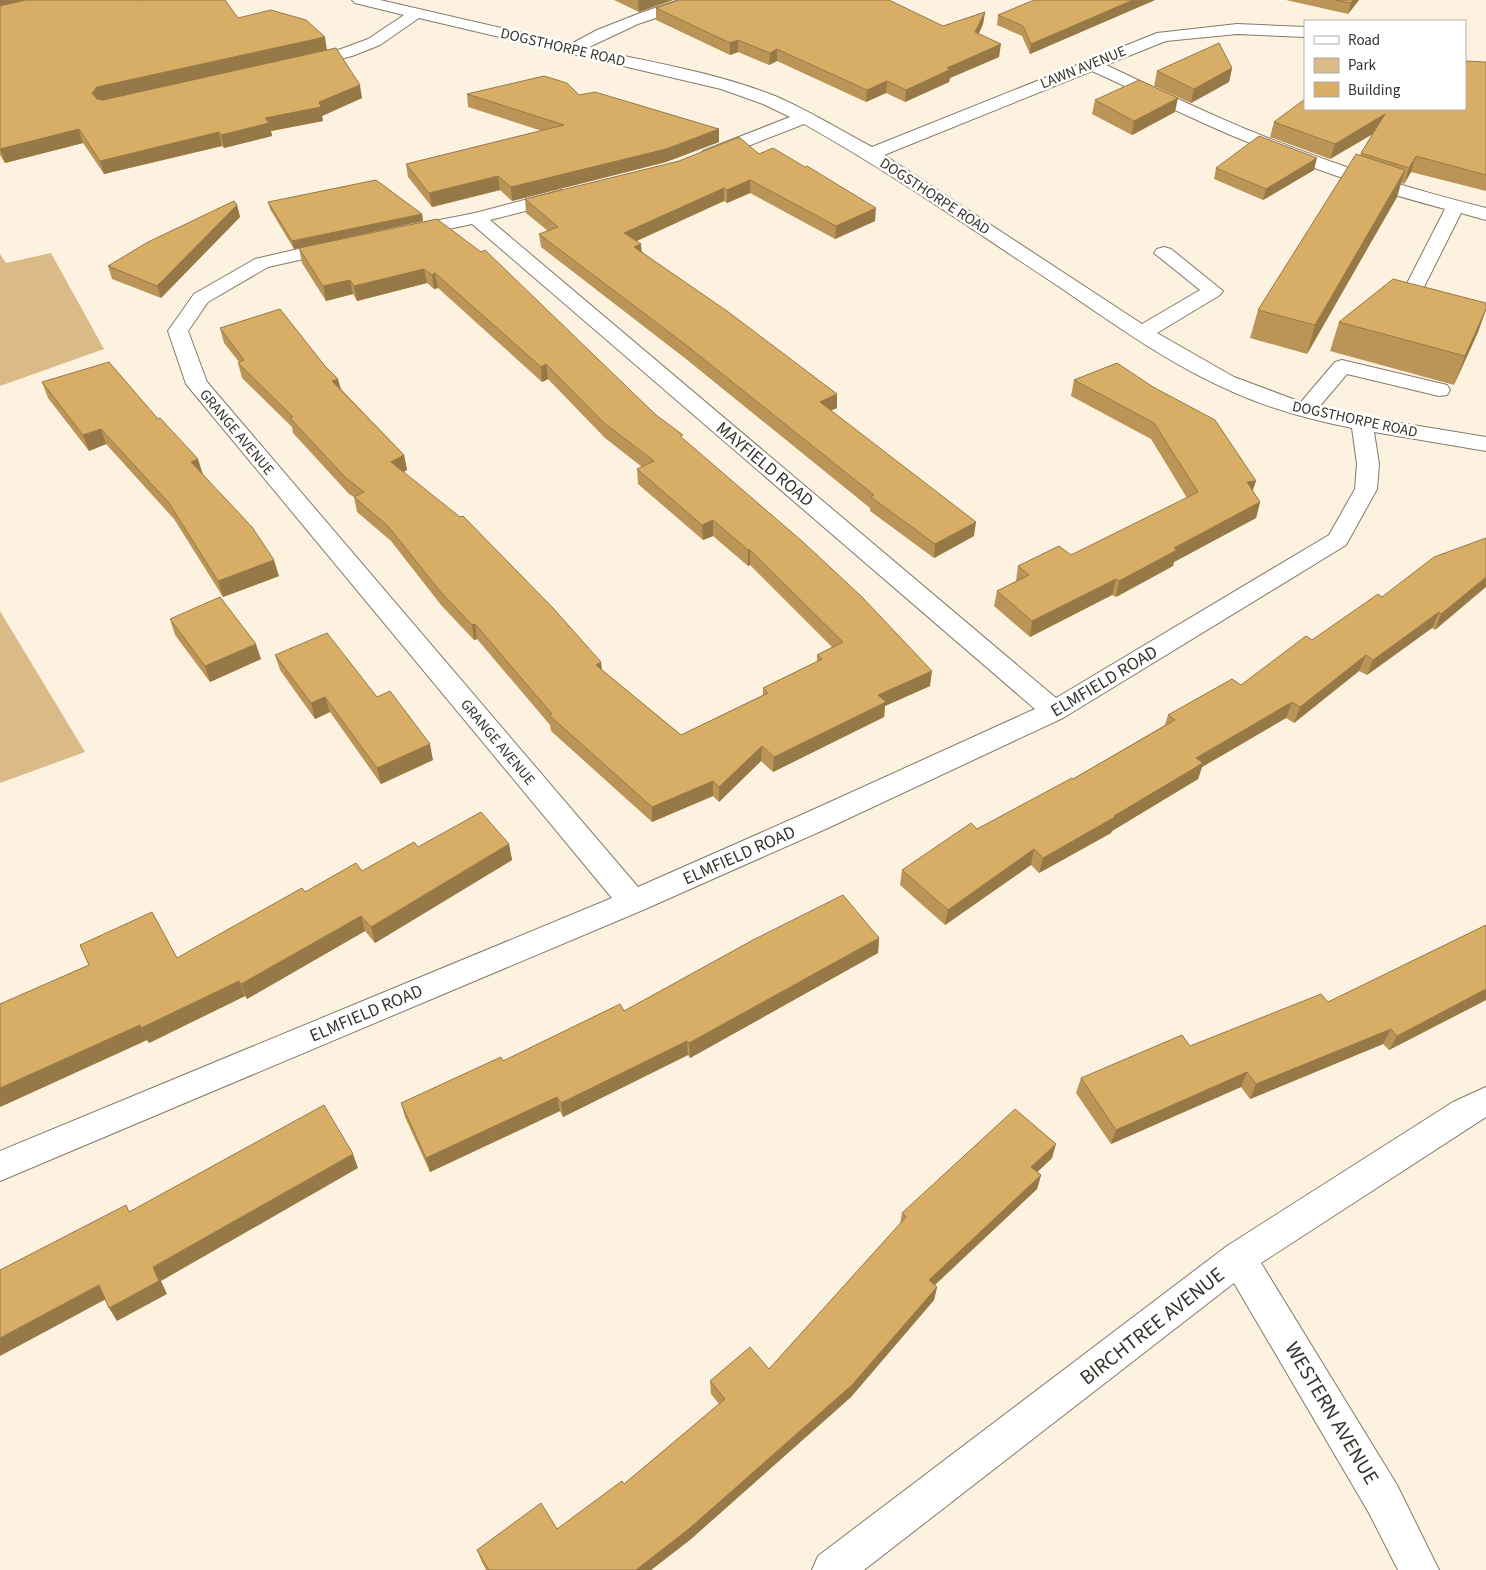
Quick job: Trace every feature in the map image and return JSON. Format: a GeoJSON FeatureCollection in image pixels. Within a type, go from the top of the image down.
{"type":"FeatureCollection","features":[{"type":"Feature","properties":{"kind":"street","name":"DOGSTHORPE ROAD"},"geometry":{"type":"LineString","coordinates":[[360,0],[726,85],[769,100],[805,117],[871,154],[1142,333],[1184,359],[1246,389],[1305,411],[1362,424],[1486,444]]}},
{"type":"Feature","properties":{"kind":"street"},"geometry":{"type":"LineString","coordinates":[[574,49],[588,40],[629,22],[695,0]]}},
{"type":"Feature","properties":{"kind":"street"},"geometry":{"type":"LineString","coordinates":[[288,66],[346,53],[374,42],[417,13]]}},
{"type":"Feature","properties":{"kind":"street","name":"LAWN AVENUE"},"geometry":{"type":"LineString","coordinates":[[871,154],[1163,36],[1237,29],[1304,32]]}},
{"type":"Feature","properties":{"kind":"street"},"geometry":{"type":"LineString","coordinates":[[1090,64],[1262,142],[1343,172],[1456,207],[1486,214]]}},
{"type":"Feature","properties":{"kind":"street"},"geometry":{"type":"LineString","coordinates":[[691,161],[805,117]]}},
{"type":"Feature","properties":{"kind":"street"},"geometry":{"type":"LineString","coordinates":[[382,237],[476,218],[579,192]]}},
{"type":"Feature","properties":{"kind":"street"},"geometry":{"type":"LineString","coordinates":[[1408,302],[1456,207]]}},
{"type":"Feature","properties":{"kind":"street","name":"MAYFIELD ROAD"},"geometry":{"type":"LineString","coordinates":[[476,218],[1054,711]]}},
{"type":"Feature","properties":{"kind":"street","name":"GRANGE AVENUE"},"geometry":{"type":"LineString","coordinates":[[354,242],[262,263],[201,298],[178,331],[197,384],[633,902]]}},
{"type":"Feature","properties":{"kind":"street"},"geometry":{"type":"LineString","coordinates":[[1142,333],[1213,291],[1164,252]]}},
{"type":"Feature","properties":{"kind":"street"},"geometry":{"type":"LineString","coordinates":[[1305,411],[1342,366],[1440,390]]}},
{"type":"Feature","properties":{"kind":"street","name":"ELMFIELD ROAD"},"geometry":{"type":"LineString","coordinates":[[0,1166],[633,902],[818,820],[1054,711],[1338,540],[1366,489],[1368,464],[1362,424]]}},
{"type":"Feature","properties":{"kind":"street","name":"BIRCHTREE AVENUE"},"geometry":{"type":"LineString","coordinates":[[832,1570],[1239,1258],[1464,1112],[1486,1100]]}},
{"type":"Feature","properties":{"kind":"street","name":"WESTERN AVENUE"},"geometry":{"type":"LineString","coordinates":[[1239,1258],[1383,1498],[1419,1570]]}},
{"type":"Feature","properties":{"kind":"green space"},"geometry":{"type":"Polygon","coordinates":[[[51,253],[104,349],[0,386],[0,254],[6,263],[51,253]]]}},
{"type":"Feature","properties":{"kind":"green space"},"geometry":{"type":"Polygon","coordinates":[[[0,611],[85,752],[0,783],[0,611]]]}},
{"type":"Feature","properties":{"kind":"building"},"geometry":{"type":"Polygon","coordinates":[[[26,0],[225,0],[238,18],[271,10],[306,20],[325,37],[97,87],[92,93],[97,99],[103,100],[336,48],[360,85],[319,102],[321,107],[265,118],[269,123],[221,135],[219,132],[100,161],[79,129],[0,149],[0,6],[26,0]]]}},
{"type":"Feature","properties":{"kind":"building"},"geometry":{"type":"Polygon","coordinates":[[[679,0],[889,0],[943,26],[985,12],[975,32],[1001,44],[947,68],[951,69],[906,90],[887,81],[867,90],[777,49],[770,53],[738,40],[730,43],[656,8],[679,0]]]}},
{"type":"Feature","properties":{"kind":"building"},"geometry":{"type":"Polygon","coordinates":[[[1034,0],[1133,0],[1031,44],[1023,26],[998,15],[1034,0]]]}},
{"type":"Feature","properties":{"kind":"building"},"geometry":{"type":"Polygon","coordinates":[[[1335,0],[1353,0],[1351,3],[1335,0]]]}},
{"type":"Feature","properties":{"kind":"building"},"geometry":{"type":"Polygon","coordinates":[[[1219,43],[1232,68],[1194,89],[1157,71],[1219,43]]]}},
{"type":"Feature","properties":{"kind":"building"},"geometry":{"type":"Polygon","coordinates":[[[1466,61],[1486,62],[1486,175],[1416,156],[1409,168],[1361,153],[1385,114],[1335,144],[1274,122],[1304,100],[1304,110],[1466,110],[1466,61]]]}},
{"type":"Feature","properties":{"kind":"building"},"geometry":{"type":"Polygon","coordinates":[[[544,76],[567,83],[579,95],[595,92],[719,129],[666,149],[511,187],[498,176],[429,193],[406,164],[564,125],[467,94],[544,76]]]}},
{"type":"Feature","properties":{"kind":"building"},"geometry":{"type":"Polygon","coordinates":[[[1139,80],[1178,98],[1134,121],[1095,100],[1139,80]]]}},
{"type":"Feature","properties":{"kind":"building"},"geometry":{"type":"Polygon","coordinates":[[[1259,136],[1317,158],[1266,189],[1216,168],[1259,136]]]}},
{"type":"Feature","properties":{"kind":"building"},"geometry":{"type":"Polygon","coordinates":[[[739,137],[759,154],[773,148],[805,167],[807,166],[876,208],[836,226],[750,180],[727,190],[724,188],[624,233],[641,244],[634,247],[727,311],[837,394],[820,402],[976,522],[935,544],[871,497],[874,495],[686,345],[539,234],[558,227],[525,199],[679,161],[739,137]]]}},
{"type":"Feature","properties":{"kind":"building"},"geometry":{"type":"Polygon","coordinates":[[[1356,154],[1405,170],[1315,325],[1258,310],[1356,154]]]}},
{"type":"Feature","properties":{"kind":"building"},"geometry":{"type":"Polygon","coordinates":[[[376,180],[422,214],[292,241],[268,202],[376,180]]]}},
{"type":"Feature","properties":{"kind":"building"},"geometry":{"type":"Polygon","coordinates":[[[234,201],[237,205],[157,286],[108,266],[148,242],[234,201]]]}},
{"type":"Feature","properties":{"kind":"building"},"geometry":{"type":"Polygon","coordinates":[[[437,219],[481,252],[485,250],[656,415],[683,435],[680,436],[803,542],[862,597],[932,671],[878,695],[886,702],[774,757],[762,746],[719,787],[713,781],[652,807],[549,715],[552,714],[475,624],[472,625],[439,590],[388,526],[354,497],[364,492],[346,478],[290,418],[293,417],[238,363],[244,360],[220,328],[280,309],[325,366],[338,379],[332,381],[404,455],[391,462],[460,517],[463,516],[553,608],[601,662],[596,665],[681,735],[768,693],[763,688],[822,659],[817,655],[843,642],[750,550],[713,520],[702,525],[637,469],[654,461],[604,423],[546,364],[541,367],[435,273],[432,275],[424,269],[354,286],[350,280],[323,286],[299,248],[437,219]]]}},
{"type":"Feature","properties":{"kind":"building"},"geometry":{"type":"Polygon","coordinates":[[[1393,279],[1486,303],[1486,309],[1465,356],[1339,322],[1393,279]]]}},
{"type":"Feature","properties":{"kind":"building"},"geometry":{"type":"Polygon","coordinates":[[[109,362],[158,419],[160,418],[198,459],[191,462],[252,527],[274,560],[218,581],[169,503],[101,429],[83,435],[42,382],[109,362]]]}},
{"type":"Feature","properties":{"kind":"building"},"geometry":{"type":"Polygon","coordinates":[[[1117,363],[1153,387],[1215,420],[1256,481],[1247,482],[1260,502],[1174,548],[1177,550],[1119,581],[1116,579],[1032,621],[997,591],[1029,575],[1018,566],[1059,546],[1071,555],[1198,492],[1154,423],[1074,380],[1117,363]]]}},
{"type":"Feature","properties":{"kind":"building"},"geometry":{"type":"Polygon","coordinates":[[[1486,538],[1486,577],[1441,614],[1439,612],[1373,660],[1366,655],[1300,707],[1292,702],[1196,758],[1203,763],[1115,817],[1043,858],[1034,849],[948,910],[902,870],[971,823],[977,829],[1073,779],[1175,720],[1168,715],[1232,679],[1241,685],[1306,636],[1312,640],[1378,594],[1382,597],[1434,557],[1486,538]]]}},
{"type":"Feature","properties":{"kind":"building"},"geometry":{"type":"Polygon","coordinates":[[[220,597],[256,644],[205,666],[170,619],[220,597]]]}},
{"type":"Feature","properties":{"kind":"building"},"geometry":{"type":"Polygon","coordinates":[[[327,633],[377,697],[390,691],[430,744],[377,768],[325,697],[311,703],[275,655],[327,633]]]}},
{"type":"Feature","properties":{"kind":"building"},"geometry":{"type":"Polygon","coordinates":[[[481,812],[509,844],[371,927],[361,916],[241,984],[239,981],[141,1028],[140,1025],[0,1088],[0,1004],[89,965],[80,945],[152,912],[177,958],[302,888],[305,892],[356,863],[362,871],[414,842],[418,847],[481,812]]]}},
{"type":"Feature","properties":{"kind":"building"},"geometry":{"type":"Polygon","coordinates":[[[843,895],[879,938],[689,1043],[687,1041],[561,1103],[557,1097],[426,1158],[401,1103],[501,1057],[503,1061],[620,1004],[624,1011],[753,940],[843,895]]]}},
{"type":"Feature","properties":{"kind":"building"},"geometry":{"type":"Polygon","coordinates":[[[1486,925],[1486,989],[1397,1036],[1391,1029],[1256,1084],[1247,1072],[1116,1130],[1081,1078],[1182,1035],[1190,1046],[1321,994],[1328,1002],[1486,925]]]}},
{"type":"Feature","properties":{"kind":"building"},"geometry":{"type":"Polygon","coordinates":[[[324,1105],[353,1154],[153,1267],[159,1281],[109,1308],[99,1285],[0,1338],[0,1270],[126,1205],[129,1212],[324,1105]]]}},
{"type":"Feature","properties":{"kind":"building"},"geometry":{"type":"Polygon","coordinates":[[[1015,1109],[1056,1144],[1031,1167],[1041,1175],[929,1280],[937,1287],[852,1385],[690,1528],[636,1570],[489,1570],[477,1550],[541,1503],[557,1529],[622,1481],[624,1484],[725,1399],[710,1381],[750,1347],[769,1369],[906,1217],[902,1213],[1015,1109]]]}}]}
